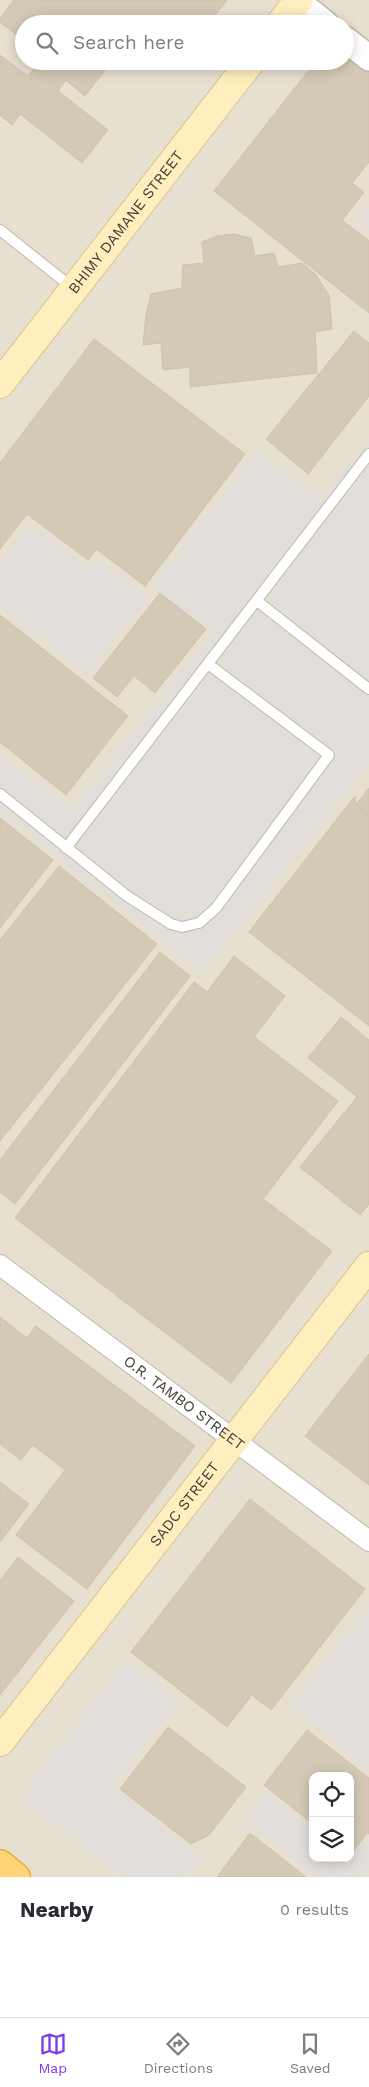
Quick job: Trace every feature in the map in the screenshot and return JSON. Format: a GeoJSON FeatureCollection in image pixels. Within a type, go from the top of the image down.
{"type":"FeatureCollection","features":[{"type":"Feature","properties":{"kind":"highway"},"geometry":{"type":"LineString","coordinates":[[0,1864],[16,1877]]}},
{"type":"Feature","properties":{"kind":"main road"},"geometry":{"type":"LineString","coordinates":[[287,15],[298,0]]}},
{"type":"Feature","properties":{"kind":"main road","name":"BHIMY DAMANE STREET"},"geometry":{"type":"LineString","coordinates":[[0,384],[244,70]]}},
{"type":"Feature","properties":{"kind":"main road","name":"SADC STREET"},"geometry":{"type":"LineString","coordinates":[[0,1742],[79,1643],[369,1266]]}},
{"type":"Feature","properties":{"kind":"street"},"geometry":{"type":"LineString","coordinates":[[298,0],[316,15]]}},
{"type":"Feature","properties":{"kind":"street"},"geometry":{"type":"LineString","coordinates":[[354,46],[369,58]]}},
{"type":"Feature","properties":{"kind":"street","name":"O.R. TAMBO STREET"},"geometry":{"type":"LineString","coordinates":[[0,1265],[369,1541]]}},
{"type":"Feature","properties":{"kind":"lane"},"geometry":{"type":"LineString","coordinates":[[0,230],[74,289]]}},
{"type":"Feature","properties":{"kind":"lane"},"geometry":{"type":"LineString","coordinates":[[66,848],[369,454]]}},
{"type":"Feature","properties":{"kind":"lane"},"geometry":{"type":"LineString","coordinates":[[257,600],[369,689]]}},
{"type":"Feature","properties":{"kind":"lane"},"geometry":{"type":"LineString","coordinates":[[0,794],[126,896],[171,924],[182,927],[199,923],[216,908],[329,755],[208,664]]}},
{"type":"Feature","properties":{"kind":"shaded area"},"geometry":{"type":"Polygon","coordinates":[[[0,0],[369,0],[369,1877],[0,1877],[0,0]]]}},
{"type":"Feature","properties":{"kind":"shaded area"},"geometry":{"type":"Polygon","coordinates":[[[369,206],[369,230],[357,220],[369,206]]]}},
{"type":"Feature","properties":{"kind":"shaded area"},"geometry":{"type":"Polygon","coordinates":[[[369,439],[369,762],[203,973],[0,812],[0,754],[72,810],[213,632],[153,584],[258,450],[321,500],[369,439]]]}},
{"type":"Feature","properties":{"kind":"shaded area"},"geometry":{"type":"Polygon","coordinates":[[[31,523],[88,569],[97,558],[148,598],[87,675],[0,606],[0,562],[31,523]]]}},
{"type":"Feature","properties":{"kind":"shaded area"},"geometry":{"type":"Polygon","coordinates":[[[369,1606],[369,1769],[290,1707],[369,1606]]]}},
{"type":"Feature","properties":{"kind":"shaded area"},"geometry":{"type":"Polygon","coordinates":[[[126,1660],[178,1702],[112,1787],[202,1857],[186,1877],[123,1877],[27,1803],[28,1787],[126,1660]]]}},
{"type":"Feature","properties":{"kind":"shaded area"},"geometry":{"type":"Polygon","coordinates":[[[267,1793],[309,1824],[309,1862],[354,1862],[354,1852],[365,1837],[369,1841],[369,1868],[362,1877],[316,1877],[245,1822],[267,1793]]]}},
{"type":"Feature","properties":{"kind":"building"},"geometry":{"type":"Polygon","coordinates":[[[14,0],[227,0],[215,15],[15,15],[15,34],[0,22],[0,18],[14,0]]]}},
{"type":"Feature","properties":{"kind":"building"},"geometry":{"type":"Polygon","coordinates":[[[0,55],[15,66],[15,70],[20,70],[28,76],[33,70],[105,70],[85,96],[66,80],[58,91],[108,130],[82,163],[20,114],[12,125],[0,115],[0,55]]]}},
{"type":"Feature","properties":{"kind":"building"},"geometry":{"type":"Polygon","coordinates":[[[354,60],[369,71],[369,162],[352,183],[364,192],[342,220],[369,241],[369,313],[214,191],[309,70],[354,70],[354,60]]]}},
{"type":"Feature","properties":{"kind":"building"},"geometry":{"type":"Polygon","coordinates":[[[234,234],[251,238],[255,256],[274,253],[278,267],[302,263],[316,275],[329,295],[332,329],[315,332],[317,373],[190,387],[190,367],[163,370],[161,343],[143,345],[146,314],[151,294],[182,288],[183,265],[204,263],[202,242],[217,236],[234,234]]]}},
{"type":"Feature","properties":{"kind":"building"},"geometry":{"type":"Polygon","coordinates":[[[354,331],[369,343],[369,396],[308,474],[266,439],[354,331]]]}},
{"type":"Feature","properties":{"kind":"building"},"geometry":{"type":"Polygon","coordinates":[[[94,339],[245,454],[145,586],[96,549],[88,560],[27,514],[0,549],[0,463],[94,339]]]}},
{"type":"Feature","properties":{"kind":"building"},"geometry":{"type":"Polygon","coordinates":[[[160,593],[206,629],[155,693],[134,676],[117,697],[93,678],[160,593]]]}},
{"type":"Feature","properties":{"kind":"building"},"geometry":{"type":"Polygon","coordinates":[[[0,615],[128,716],[66,795],[0,742],[0,615]]]}},
{"type":"Feature","properties":{"kind":"building"},"geometry":{"type":"Polygon","coordinates":[[[369,788],[369,815],[356,805],[369,788]]]}},
{"type":"Feature","properties":{"kind":"building"},"geometry":{"type":"Polygon","coordinates":[[[355,796],[356,805],[369,815],[369,1026],[249,932],[355,796]]]}},
{"type":"Feature","properties":{"kind":"building"},"geometry":{"type":"Polygon","coordinates":[[[0,818],[53,860],[0,928],[0,818]]]}},
{"type":"Feature","properties":{"kind":"building"},"geometry":{"type":"Polygon","coordinates":[[[59,866],[157,944],[0,1141],[0,940],[59,866]]]}},
{"type":"Feature","properties":{"kind":"building"},"geometry":{"type":"Polygon","coordinates":[[[160,952],[190,976],[15,1204],[0,1192],[0,1160],[160,952]]]}},
{"type":"Feature","properties":{"kind":"building"},"geometry":{"type":"Polygon","coordinates":[[[234,956],[285,996],[254,1037],[338,1101],[263,1199],[332,1251],[231,1383],[15,1218],[194,982],[207,992],[234,956]]]}},
{"type":"Feature","properties":{"kind":"building"},"geometry":{"type":"Polygon","coordinates":[[[341,1017],[369,1040],[369,1204],[360,1215],[300,1167],[357,1097],[308,1058],[341,1017]]]}},
{"type":"Feature","properties":{"kind":"building"},"geometry":{"type":"Polygon","coordinates":[[[0,1317],[27,1338],[36,1326],[195,1446],[87,1589],[16,1535],[65,1470],[33,1445],[21,1460],[0,1444],[0,1317]]]}},
{"type":"Feature","properties":{"kind":"building"},"geometry":{"type":"Polygon","coordinates":[[[369,1354],[369,1485],[305,1436],[369,1354]]]}},
{"type":"Feature","properties":{"kind":"building"},"geometry":{"type":"Polygon","coordinates":[[[0,1482],[29,1504],[0,1542],[0,1482]]]}},
{"type":"Feature","properties":{"kind":"building"},"geometry":{"type":"Polygon","coordinates":[[[250,1499],[365,1589],[271,1710],[252,1695],[227,1727],[131,1652],[250,1499]]]}},
{"type":"Feature","properties":{"kind":"building"},"geometry":{"type":"Polygon","coordinates":[[[18,1557],[74,1601],[0,1695],[0,1581],[18,1557]]]}},
{"type":"Feature","properties":{"kind":"building"},"geometry":{"type":"Polygon","coordinates":[[[168,1727],[246,1787],[209,1835],[191,1844],[120,1789],[168,1727]]]}},
{"type":"Feature","properties":{"kind":"building"},"geometry":{"type":"Polygon","coordinates":[[[307,1730],[369,1778],[369,1834],[367,1833],[354,1850],[354,1772],[309,1772],[309,1821],[264,1785],[307,1730]]]}},
{"type":"Feature","properties":{"kind":"building"},"geometry":{"type":"Polygon","coordinates":[[[250,1833],[306,1877],[217,1877],[250,1833]]]}}]}
